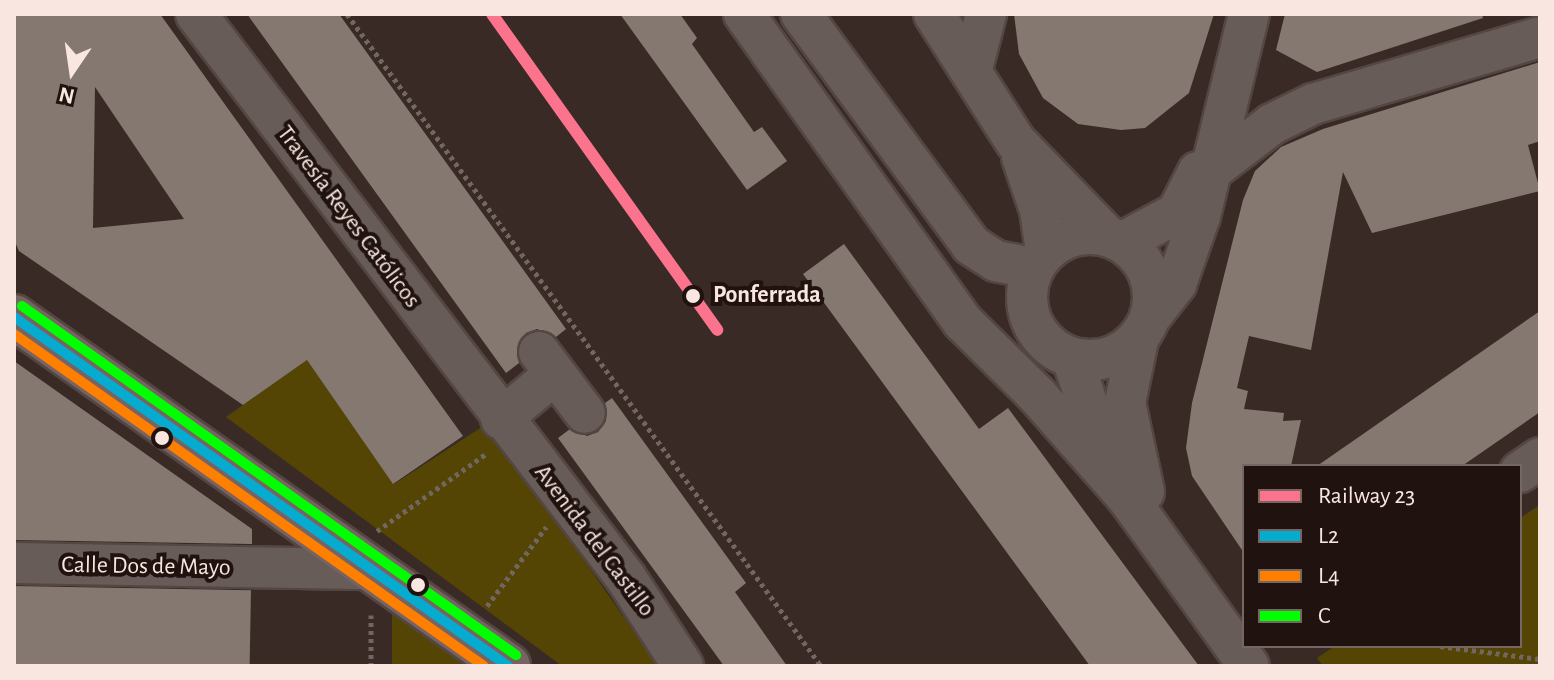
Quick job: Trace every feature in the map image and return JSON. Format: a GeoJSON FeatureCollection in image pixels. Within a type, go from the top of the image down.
{"type":"FeatureCollection","features":[{"type":"Feature","properties":{"kind":"main road"},"geometry":{"type":"LineString","coordinates":[[14,317],[508,666]]}},
{"type":"Feature","properties":{"kind":"street","name":"Travesía Reyes Católicos"},"geometry":{"type":"LineString","coordinates":[[196,14],[507,427]]}},
{"type":"Feature","properties":{"kind":"street"},"geometry":{"type":"LineString","coordinates":[[744,14],[947,299],[1127,497],[1154,535],[1242,642]]}},
{"type":"Feature","properties":{"kind":"street"},"geometry":{"type":"LineString","coordinates":[[801,14],[971,245],[996,261],[1039,260],[1081,234],[1115,239],[1177,213],[1230,90]]}},
{"type":"Feature","properties":{"kind":"street"},"geometry":{"type":"LineString","coordinates":[[934,14],[1016,142],[1040,210],[1039,260],[1026,301],[1057,348],[1127,497]]}},
{"type":"Feature","properties":{"kind":"street"},"geometry":{"type":"LineString","coordinates":[[972,69],[986,14]]}},
{"type":"Feature","properties":{"kind":"street"},"geometry":{"type":"LineString","coordinates":[[947,299],[1013,338],[1057,348],[1114,356],[1145,328],[1176,284],[1216,167],[1230,90],[1249,14]]}},
{"type":"Feature","properties":{"kind":"street"},"geometry":{"type":"LineString","coordinates":[[1216,167],[1272,124],[1313,104],[1521,33]]}},
{"type":"Feature","properties":{"kind":"street"},"geometry":{"type":"LineString","coordinates":[[1016,142],[1150,273],[1145,328],[1125,403],[1126,423],[1154,535]]}},
{"type":"Feature","properties":{"kind":"street"},"geometry":{"type":"LineString","coordinates":[[909,245],[949,217]]}},
{"type":"Feature","properties":{"kind":"street"},"geometry":{"type":"LineString","coordinates":[[507,427],[547,363],[585,413]]}},
{"type":"Feature","properties":{"kind":"street","name":"Avenida del Castillo"},"geometry":{"type":"LineString","coordinates":[[507,427],[626,578],[683,666]]}},
{"type":"Feature","properties":{"kind":"street"},"geometry":{"type":"LineString","coordinates":[[1522,471],[1540,458]]}},
{"type":"Feature","properties":{"kind":"street"},"geometry":{"type":"LineString","coordinates":[[278,567],[294,552],[295,515]]}},
{"type":"Feature","properties":{"kind":"street","name":"Calle Dos de Mayo"},"geometry":{"type":"LineString","coordinates":[[14,563],[278,567],[359,561]]}},
{"type":"Feature","properties":{"kind":"path"},"geometry":{"type":"LineString","coordinates":[[347,14],[821,666]]}},
{"type":"Feature","properties":{"kind":"path"},"geometry":{"type":"LineString","coordinates":[[359,561],[507,427]]}},
{"type":"Feature","properties":{"kind":"path"},"geometry":{"type":"LineString","coordinates":[[465,636],[566,501]]}},
{"type":"Feature","properties":{"kind":"path"},"geometry":{"type":"LineString","coordinates":[[1455,648],[1540,659]]}},
{"type":"Feature","properties":{"kind":"shaded area"},"geometry":{"type":"Polygon","coordinates":[[[307,360],[394,484],[488,423],[658,666],[562,666],[226,417],[307,360]]]}},
{"type":"Feature","properties":{"kind":"shaded area"},"geometry":{"type":"Polygon","coordinates":[[[1540,505],[1540,666],[1323,666],[1317,658],[1332,648],[1522,648],[1522,517],[1540,505]]]}},
{"type":"Feature","properties":{"kind":"shaded area"},"geometry":{"type":"Polygon","coordinates":[[[392,594],[492,666],[392,666],[392,594]]]}},
{"type":"Feature","properties":{"kind":"building"},"geometry":{"type":"Polygon","coordinates":[[[14,14],[160,14],[463,436],[393,484],[307,360],[243,405],[19,251],[14,240],[14,14]],[[95,87],[93,228],[184,219],[95,87]]]}},
{"type":"Feature","properties":{"kind":"building"},"geometry":{"type":"Polygon","coordinates":[[[247,14],[339,14],[566,329],[556,337],[537,329],[526,333],[518,344],[519,363],[506,373],[247,14]]]}},
{"type":"Feature","properties":{"kind":"building"},"geometry":{"type":"Polygon","coordinates":[[[620,14],[680,14],[697,38],[692,44],[754,132],[762,127],[787,161],[747,190],[620,14]]]}},
{"type":"Feature","properties":{"kind":"building"},"geometry":{"type":"Polygon","coordinates":[[[1014,14],[1214,14],[1189,93],[1145,128],[1121,130],[1078,124],[1043,98],[1019,54],[1014,14]]]}},
{"type":"Feature","properties":{"kind":"building"},"geometry":{"type":"Polygon","coordinates":[[[1285,14],[1482,14],[1483,18],[1317,72],[1276,50],[1285,14]]]}},
{"type":"Feature","properties":{"kind":"building"},"geometry":{"type":"Polygon","coordinates":[[[1540,62],[1540,141],[1528,145],[1540,191],[1372,233],[1343,172],[1311,350],[1249,336],[1237,388],[1248,391],[1244,409],[1284,413],[1283,421],[1301,420],[1291,464],[1242,464],[1242,550],[1192,476],[1186,448],[1192,403],[1243,200],[1255,171],[1281,147],[1323,129],[1540,62]]]}},
{"type":"Feature","properties":{"kind":"building"},"geometry":{"type":"Polygon","coordinates":[[[844,244],[979,429],[1008,408],[1199,666],[1090,666],[803,274],[844,244]]]}},
{"type":"Feature","properties":{"kind":"building"},"geometry":{"type":"Polygon","coordinates":[[[1540,311],[1540,412],[1465,464],[1320,464],[1540,311]]]}},
{"type":"Feature","properties":{"kind":"building"},"geometry":{"type":"Polygon","coordinates":[[[14,361],[252,529],[252,544],[14,540],[14,361]]]}},
{"type":"Feature","properties":{"kind":"building"},"geometry":{"type":"Polygon","coordinates":[[[612,398],[746,583],[735,592],[787,666],[724,666],[558,438],[570,429],[587,436],[598,432],[606,421],[605,403],[612,398]]]}},
{"type":"Feature","properties":{"kind":"building"},"geometry":{"type":"Polygon","coordinates":[[[14,586],[251,590],[250,666],[14,666],[14,586]]]}},
{"type":"Feature","properties":{"kind":"rail line","name":"23"},"geometry":{"type":"LineString","coordinates":[[492,14],[717,330]]}},
{"type":"Feature","properties":{"kind":"transit line","name":"C"},"geometry":{"type":"LineString","coordinates":[[22,306],[516,655]]}},
{"type":"Feature","properties":{"kind":"transit line","name":"L2"},"geometry":{"type":"LineString","coordinates":[[14,317],[508,666]]}},
{"type":"Feature","properties":{"kind":"transit line","name":"L4"},"geometry":{"type":"LineString","coordinates":[[14,334],[484,666]]}},
{"type":"Feature","properties":{"kind":"place","name":"Ponferrada"},"geometry":{"type":"Point","coordinates":[693,296]}}]}
